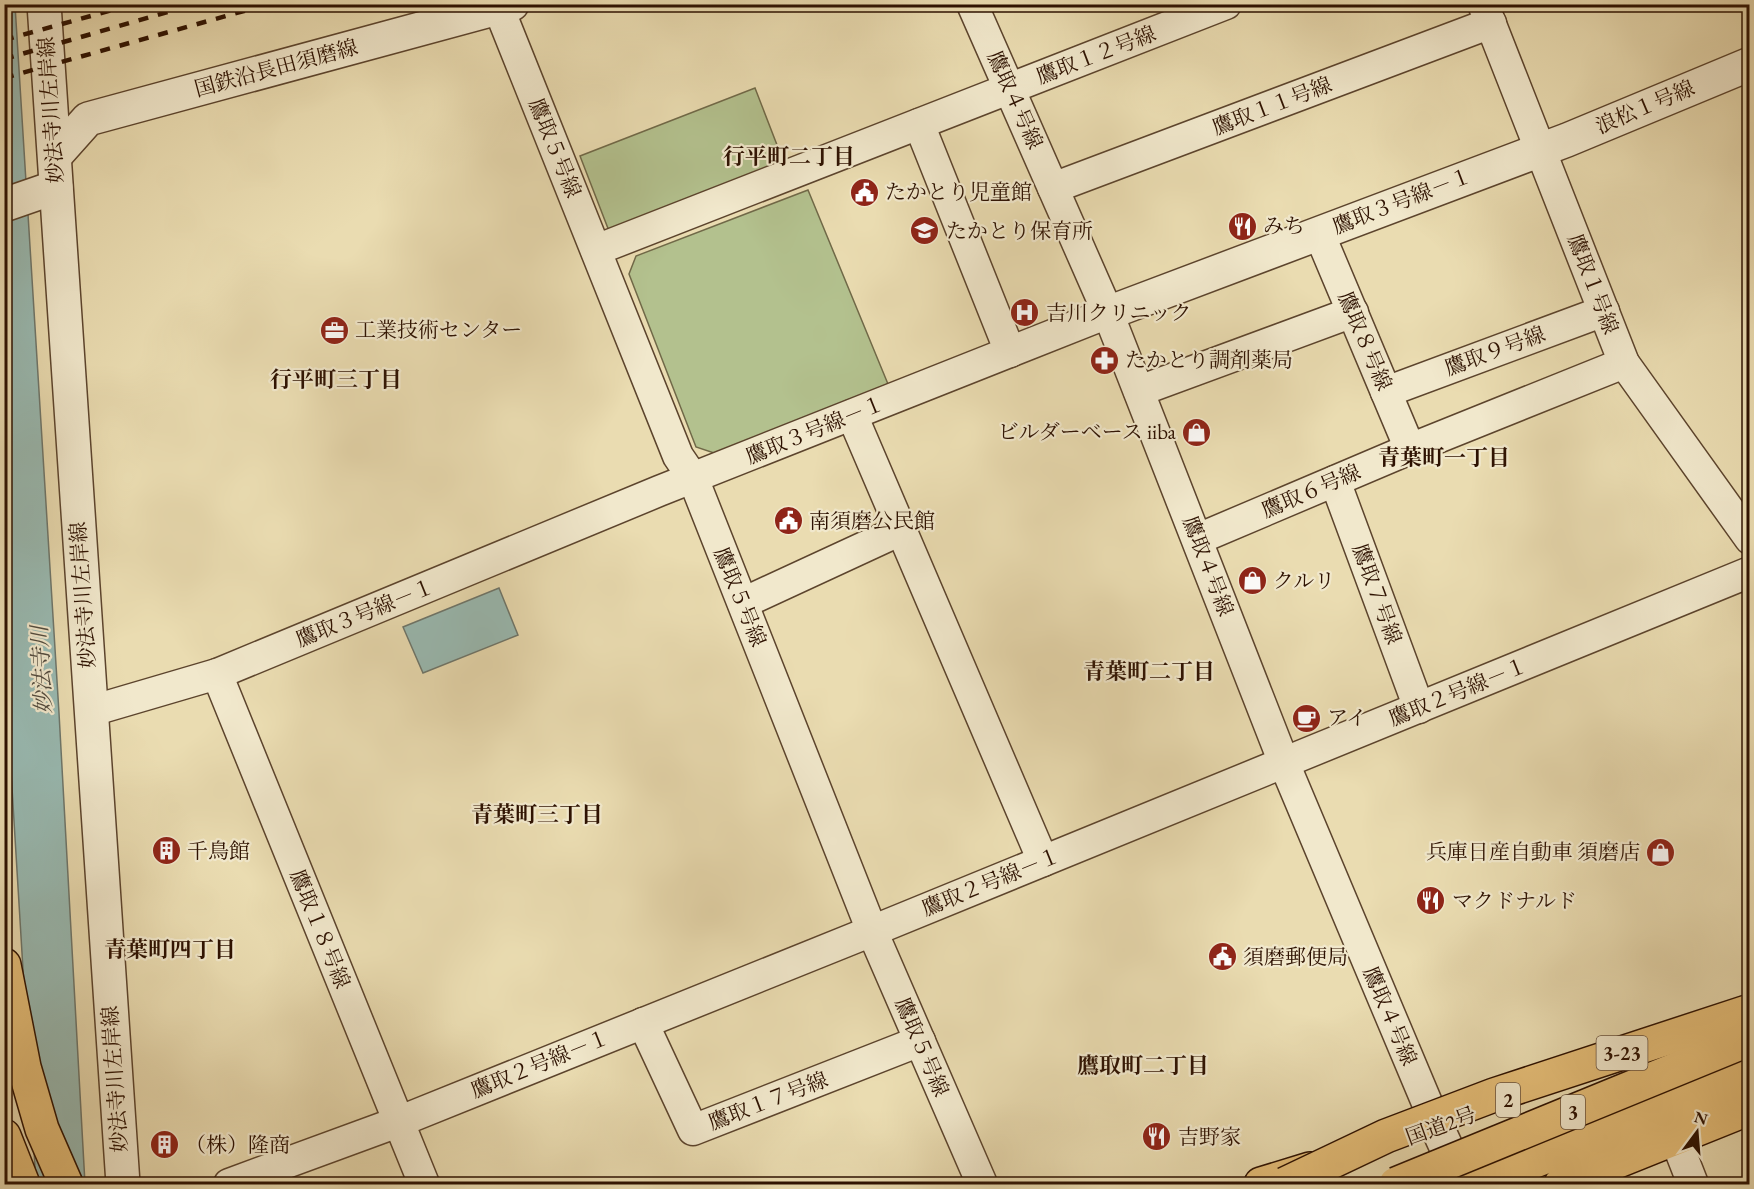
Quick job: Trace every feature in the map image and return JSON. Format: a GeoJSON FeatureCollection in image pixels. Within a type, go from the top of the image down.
{"type":"FeatureCollection","features":[{"type":"Feature","properties":{"kind":"highway"},"geometry":{"type":"LineString","coordinates":[[4,965],[24,1067],[42,1129],[66,1185]]}},
{"type":"Feature","properties":{"kind":"highway","name":"国道2号"},"geometry":{"type":"LineString","coordinates":[[1261,1185],[1438,1130],[1749,999]]}},
{"type":"Feature","properties":{"kind":"highway","name":"3-23"},"geometry":{"type":"LineString","coordinates":[[1285,1185],[1386,1136],[1494,1095],[1749,1011]]}},
{"type":"Feature","properties":{"kind":"highway","name":"3"},"geometry":{"type":"LineString","coordinates":[[1396,1185],[1749,1039]]}},
{"type":"Feature","properties":{"kind":"highway","name":"3"},"geometry":{"type":"LineString","coordinates":[[1478,1185],[1749,1074]]}},
{"type":"Feature","properties":{"kind":"highway"},"geometry":{"type":"LineString","coordinates":[[1561,1185],[1749,1108]]}},
{"type":"Feature","properties":{"kind":"highway"},"geometry":{"type":"LineString","coordinates":[[4,1136],[23,1185]]}},
{"type":"Feature","properties":{"kind":"street","name":"妙法寺川左岸線"},"geometry":{"type":"LineString","coordinates":[[44,4],[35,186],[91,711],[123,1185]]}},
{"type":"Feature","properties":{"kind":"street","name":"鷹取４号線"},"geometry":{"type":"LineString","coordinates":[[972,4],[1108,313],[1284,763],[1438,1130]]}},
{"type":"Feature","properties":{"kind":"street","name":"鷹取１２号線"},"geometry":{"type":"LineString","coordinates":[[596,250],[1009,89],[1185,12],[1226,4]]}},
{"type":"Feature","properties":{"kind":"street","name":"国鉄沿長田須磨線"},"geometry":{"type":"LineString","coordinates":[[35,186],[88,119],[505,7]]}},
{"type":"Feature","properties":{"kind":"street","name":"鷹取５号線"},"geometry":{"type":"LineString","coordinates":[[505,7],[596,250],[678,456],[693,478],[872,931],[982,1185]]}},
{"type":"Feature","properties":{"kind":"street","name":"鷹取１号線"},"geometry":{"type":"LineString","coordinates":[[1487,14],[1624,363],[1749,539]]}},
{"type":"Feature","properties":{"kind":"street","name":"鷹取１１号線"},"geometry":{"type":"LineString","coordinates":[[1053,188],[1487,14]]}},
{"type":"Feature","properties":{"kind":"street","name":"浪松１号線"},"geometry":{"type":"LineString","coordinates":[[1540,149],[1749,64]]}},
{"type":"Feature","properties":{"kind":"street"},"geometry":{"type":"LineString","coordinates":[[919,124],[1010,352]]}},
{"type":"Feature","properties":{"kind":"street","name":"鷹取３号線－１"},"geometry":{"type":"LineString","coordinates":[[91,711],[217,674],[659,491],[1108,313],[1540,149]]}},
{"type":"Feature","properties":{"kind":"street","name":"鷹取８号線"},"geometry":{"type":"LineString","coordinates":[[1319,232],[1410,449]]}},
{"type":"Feature","properties":{"kind":"street","name":"鷹取９号線"},"geometry":{"type":"LineString","coordinates":[[1386,392],[1604,311]]}},
{"type":"Feature","properties":{"kind":"street"},"geometry":{"type":"LineString","coordinates":[[1139,391],[1353,312]]}},
{"type":"Feature","properties":{"kind":"street","name":"鷹取６号線"},"geometry":{"type":"LineString","coordinates":[[1198,539],[1410,449],[1624,363]]}},
{"type":"Feature","properties":{"kind":"street"},"geometry":{"type":"LineString","coordinates":[[852,415],[1043,861]]}},
{"type":"Feature","properties":{"kind":"street","name":"鷹取７号線"},"geometry":{"type":"LineString","coordinates":[[1335,481],[1419,708]]}},
{"type":"Feature","properties":{"kind":"street"},"geometry":{"type":"LineString","coordinates":[[742,603],[901,530]]}},
{"type":"Feature","properties":{"kind":"street","name":"鷹取２号線－１"},"geometry":{"type":"LineString","coordinates":[[229,1185],[398,1122],[872,931],[1749,572]]}},
{"type":"Feature","properties":{"kind":"street","name":"鷹取１８号線"},"geometry":{"type":"LineString","coordinates":[[217,674],[424,1185]]}},
{"type":"Feature","properties":{"kind":"street","name":"鷹取１７号線"},"geometry":{"type":"LineString","coordinates":[[643,1023],[693,1130],[920,1041]]}},
{"type":"Feature","properties":{"kind":"street"},"geometry":{"type":"LineString","coordinates":[[1438,1130],[1463,1185]]}},
{"type":"Feature","properties":{"kind":"street"},"geometry":{"type":"LineString","coordinates":[[1675,1138],[1693,1185]]}},
{"type":"Feature","properties":{"kind":"green space"},"geometry":{"type":"Polygon","coordinates":[[[755,88],[784,163],[609,231],[580,156],[755,88]]]}},
{"type":"Feature","properties":{"kind":"green space"},"geometry":{"type":"Polygon","coordinates":[[[808,190],[888,384],[717,454],[696,447],[629,274],[636,256],[808,190]]]}},
{"type":"Feature","properties":{"kind":"water","name":"妙法寺川"},"geometry":{"type":"Polygon","coordinates":[[[4,5],[15,5],[59,713],[85,1184],[36,1184],[4,656],[4,5]]]}},
{"type":"Feature","properties":{"kind":"water"},"geometry":{"type":"Polygon","coordinates":[[[499,588],[518,635],[423,673],[403,627],[499,588]]]}},
{"type":"Feature","properties":{"kind":"railway"},"geometry":{"type":"LineString","coordinates":[[4,40],[134,4]]}},
{"type":"Feature","properties":{"kind":"railway"},"geometry":{"type":"LineString","coordinates":[[4,59],[196,4]]}},
{"type":"Feature","properties":{"kind":"railway"},"geometry":{"type":"LineString","coordinates":[[4,78],[269,4]]}},
{"type":"Feature","properties":{"kind":"place","name":"たかとり児童館"},"geometry":{"type":"Point","coordinates":[864,192]}},
{"type":"Feature","properties":{"kind":"place","name":"みち"},"geometry":{"type":"Point","coordinates":[1242,226]}},
{"type":"Feature","properties":{"kind":"place","name":"たかとり保育所"},"geometry":{"type":"Point","coordinates":[925,231]}},
{"type":"Feature","properties":{"kind":"place","name":"吉川クリニック"},"geometry":{"type":"Point","coordinates":[1025,313]}},
{"type":"Feature","properties":{"kind":"place","name":"工業技術センター"},"geometry":{"type":"Point","coordinates":[334,330]}},
{"type":"Feature","properties":{"kind":"place","name":"たかとり調剤薬局"},"geometry":{"type":"Point","coordinates":[1104,360]}},
{"type":"Feature","properties":{"kind":"place","name":"ビルダーベース iiba"},"geometry":{"type":"Point","coordinates":[1197,432]}},
{"type":"Feature","properties":{"kind":"place","name":"南須磨公民館"},"geometry":{"type":"Point","coordinates":[788,521]}},
{"type":"Feature","properties":{"kind":"place","name":"クルリ"},"geometry":{"type":"Point","coordinates":[1252,581]}},
{"type":"Feature","properties":{"kind":"place","name":"アイ"},"geometry":{"type":"Point","coordinates":[1306,718]}},
{"type":"Feature","properties":{"kind":"place","name":"千鳥館"},"geometry":{"type":"Point","coordinates":[166,851]}},
{"type":"Feature","properties":{"kind":"place","name":"兵庫日産自動車 須磨店"},"geometry":{"type":"Point","coordinates":[1661,852]}},
{"type":"Feature","properties":{"kind":"place","name":"マクドナルド"},"geometry":{"type":"Point","coordinates":[1431,901]}},
{"type":"Feature","properties":{"kind":"place","name":"須磨郵便局"},"geometry":{"type":"Point","coordinates":[1222,957]}},
{"type":"Feature","properties":{"kind":"place","name":"吉野家"},"geometry":{"type":"Point","coordinates":[1157,1137]}},
{"type":"Feature","properties":{"kind":"place","name":"（株）隆商"},"geometry":{"type":"Point","coordinates":[164,1145]}},
{"type":"Feature","properties":{"kind":"district","name":"行平町二丁目"},"geometry":{"type":"Point","coordinates":[789,156]}},
{"type":"Feature","properties":{"kind":"district","name":"行平町三丁目"},"geometry":{"type":"Point","coordinates":[336,379]}},
{"type":"Feature","properties":{"kind":"district","name":"青葉町一丁目"},"geometry":{"type":"Point","coordinates":[1444,457]}},
{"type":"Feature","properties":{"kind":"district","name":"青葉町二丁目"},"geometry":{"type":"Point","coordinates":[1149,671]}},
{"type":"Feature","properties":{"kind":"district","name":"青葉町三丁目"},"geometry":{"type":"Point","coordinates":[537,814]}},
{"type":"Feature","properties":{"kind":"district","name":"青葉町四丁目"},"geometry":{"type":"Point","coordinates":[170,949]}},
{"type":"Feature","properties":{"kind":"district","name":"鷹取町二丁目"},"geometry":{"type":"Point","coordinates":[1143,1065]}}]}
